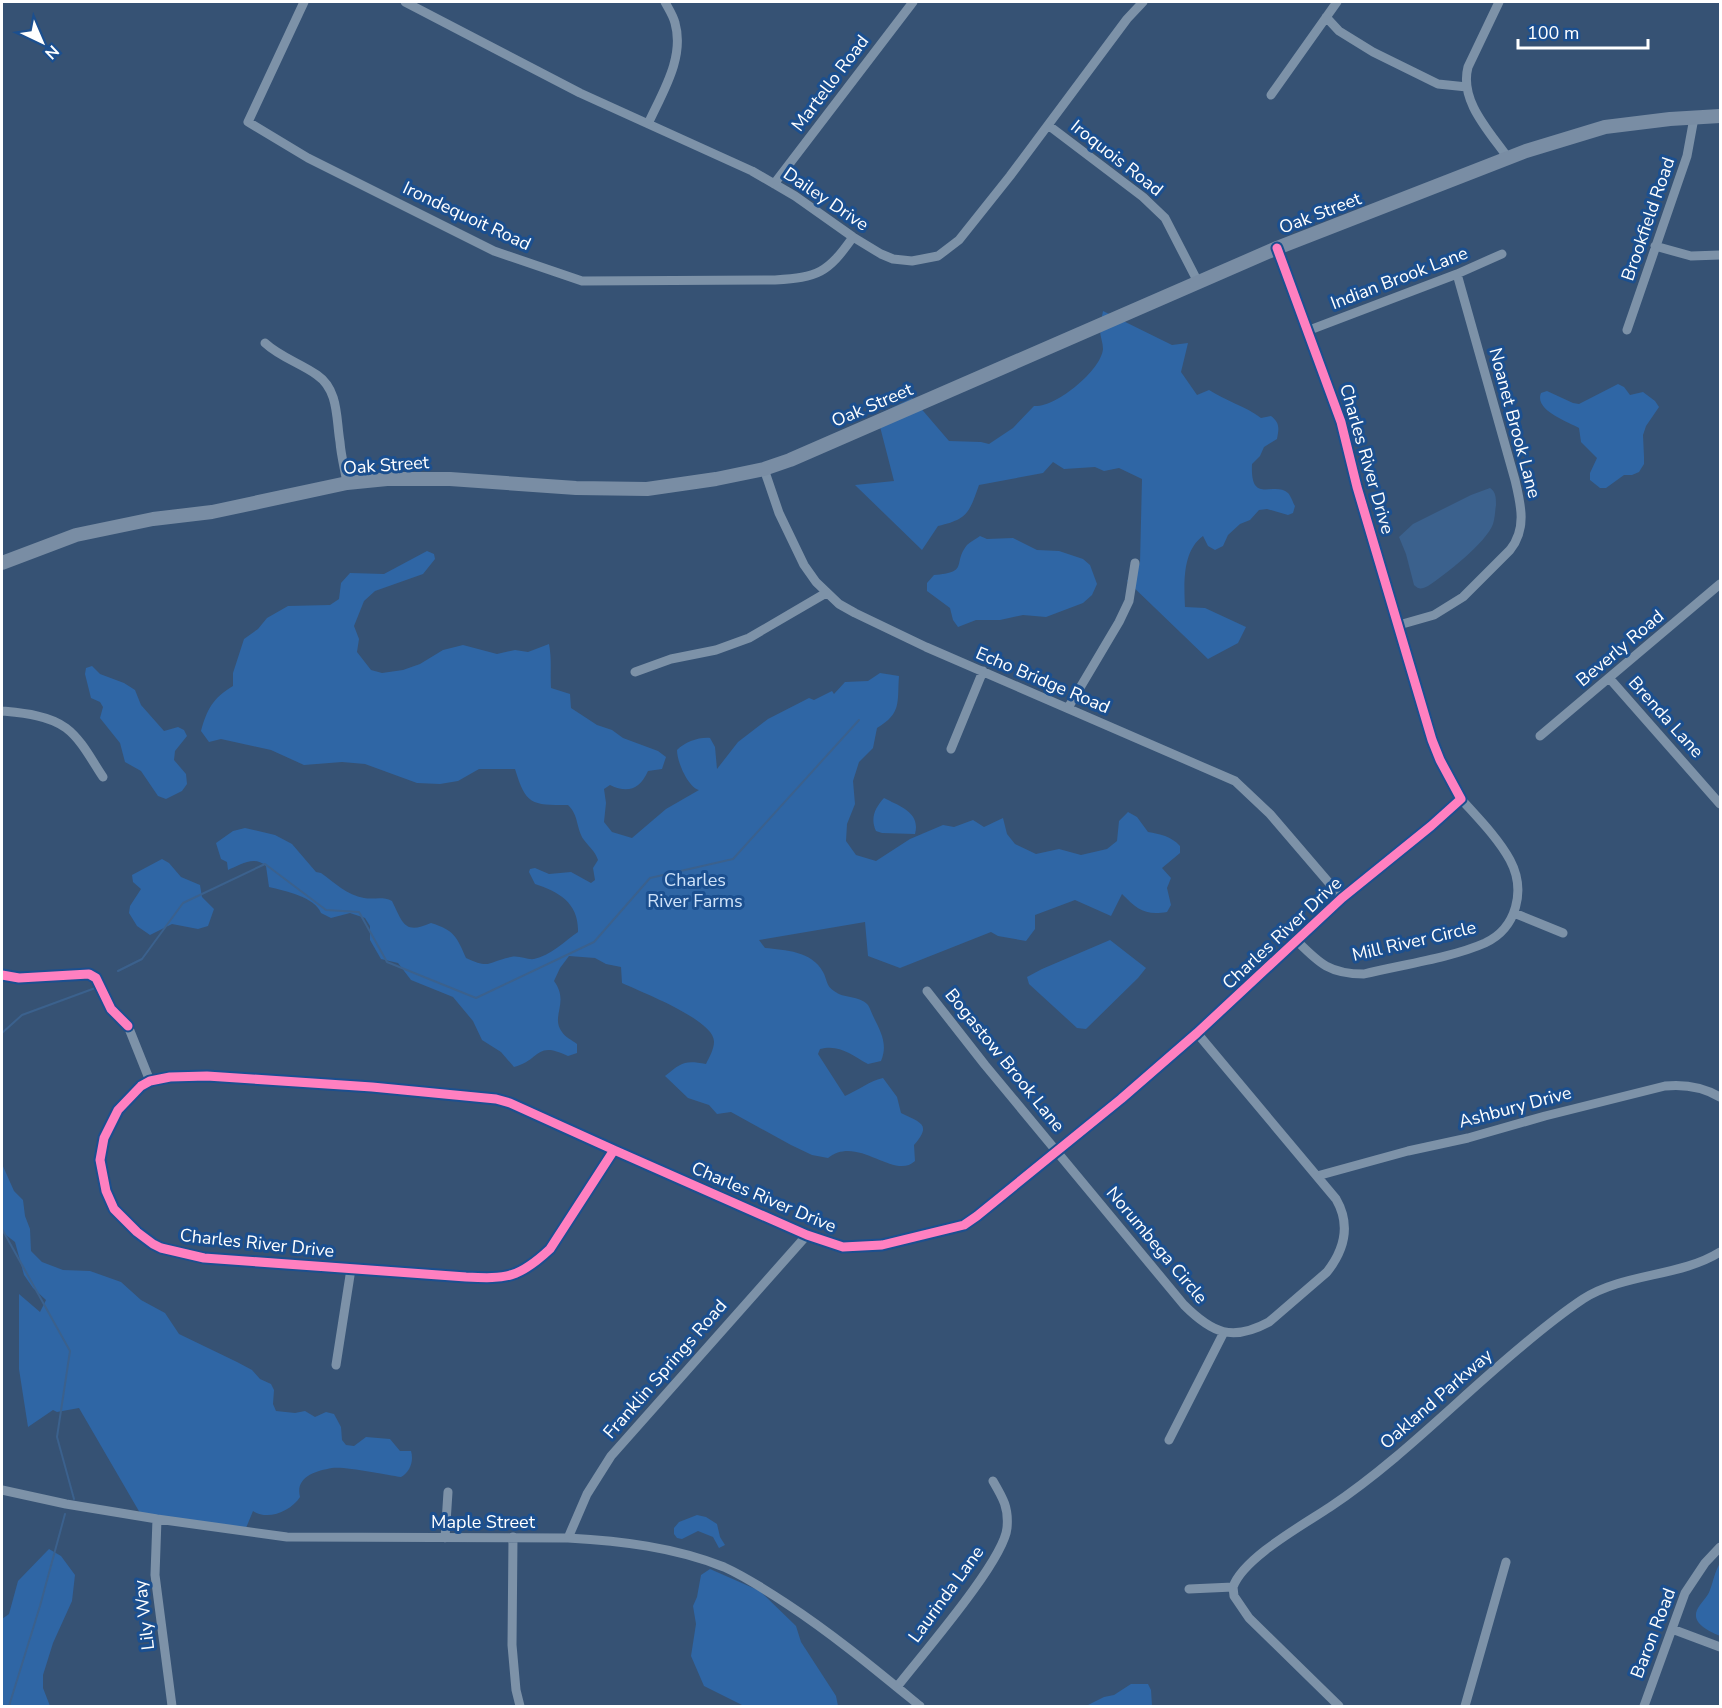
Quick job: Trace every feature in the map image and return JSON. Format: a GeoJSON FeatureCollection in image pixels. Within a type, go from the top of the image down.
{"type":"FeatureCollection","features":[{"type":"Feature","properties":{"kind":"main road","name":"Oak Street"},"geometry":{"type":"LineString","coordinates":[[2,563],[76,535],[153,519],[212,512],[347,483],[387,479],[450,479],[612,490],[676,485],[764,469],[1276,248],[1379,210],[1508,158],[1605,127],[1670,118],[1720,116]]}},
{"type":"Feature","properties":{"kind":"street","name":"Irondequoit Road"},"geometry":{"type":"LineString","coordinates":[[304,2],[248,122],[318,163],[483,246],[582,281],[775,280],[807,278],[820,273],[844,250],[853,237]]}},
{"type":"Feature","properties":{"kind":"street","name":"Dailey Drive"},"geometry":{"type":"LineString","coordinates":[[405,2],[580,93],[752,171],[795,196],[881,254],[893,259],[912,261],[938,256],[959,240],[1127,19],[1143,2]]}},
{"type":"Feature","properties":{"kind":"street"},"geometry":{"type":"LineString","coordinates":[[648,124],[676,59],[678,39],[675,22],[665,2]]}},
{"type":"Feature","properties":{"kind":"street","name":"Martello Road"},"geometry":{"type":"LineString","coordinates":[[774,184],[913,2]]}},
{"type":"Feature","properties":{"kind":"street"},"geometry":{"type":"LineString","coordinates":[[1271,95],[1337,2]]}},
{"type":"Feature","properties":{"kind":"street"},"geometry":{"type":"LineString","coordinates":[[1499,2],[1468,67],[1466,78],[1475,109],[1508,158]]}},
{"type":"Feature","properties":{"kind":"street"},"geometry":{"type":"LineString","coordinates":[[1326,17],[1339,31],[1373,52],[1438,84],[1467,87]]}},
{"type":"Feature","properties":{"kind":"street","name":"Brookfield Road"},"geometry":{"type":"LineString","coordinates":[[1627,330],[1687,156],[1694,118]]}},
{"type":"Feature","properties":{"kind":"street","name":"Iroquois Road"},"geometry":{"type":"LineString","coordinates":[[1048,125],[1143,197],[1165,218],[1198,282]]}},
{"type":"Feature","properties":{"kind":"street"},"geometry":{"type":"LineString","coordinates":[[1655,246],[1691,256],[1720,255]]}},
{"type":"Feature","properties":{"kind":"street","name":"Charles River Drive"},"geometry":{"type":"LineString","coordinates":[[614,1150],[550,1249],[519,1273],[500,1278],[263,1263],[188,1255],[161,1248],[136,1232],[114,1209],[106,1191],[100,1160],[104,1138],[118,1110],[141,1086],[150,1081],[170,1077],[207,1076],[478,1096],[510,1103],[807,1235],[837,1245],[859,1247],[882,1245],[964,1225],[1057,1151],[1197,1033],[1342,898],[1461,799],[1432,740],[1357,487],[1341,422],[1276,248]]}},
{"type":"Feature","properties":{"kind":"street","name":"Indian Brook Lane"},"geometry":{"type":"LineString","coordinates":[[1307,332],[1457,274],[1502,254]]}},
{"type":"Feature","properties":{"kind":"street","name":"Noanet Brook Lane"},"geometry":{"type":"LineString","coordinates":[[1398,625],[1434,615],[1463,597],[1510,550],[1520,530],[1521,505],[1515,480],[1457,274]]}},
{"type":"Feature","properties":{"kind":"street"},"geometry":{"type":"LineString","coordinates":[[266,343],[284,357],[319,376],[331,392],[338,419],[339,441],[347,483]]}},
{"type":"Feature","properties":{"kind":"street","name":"Echo Bridge Road"},"geometry":{"type":"LineString","coordinates":[[764,469],[792,542],[804,565],[826,593],[855,613],[1235,781],[1270,814],[1342,898]]}},
{"type":"Feature","properties":{"kind":"street"},"geometry":{"type":"LineString","coordinates":[[1068,708],[1129,601],[1135,562]]}},
{"type":"Feature","properties":{"kind":"street","name":"Beverly Road"},"geometry":{"type":"LineString","coordinates":[[1540,736],[1720,584]]}},
{"type":"Feature","properties":{"kind":"street"},"geometry":{"type":"LineString","coordinates":[[635,672],[671,660],[716,650],[749,638],[826,593]]}},
{"type":"Feature","properties":{"kind":"street"},"geometry":{"type":"LineString","coordinates":[[951,749],[983,671]]}},
{"type":"Feature","properties":{"kind":"street","name":"Brenda Lane"},"geometry":{"type":"LineString","coordinates":[[1610,679],[1720,804]]}},
{"type":"Feature","properties":{"kind":"street"},"geometry":{"type":"LineString","coordinates":[[2,711],[47,718],[65,727],[79,741],[104,777]]}},
{"type":"Feature","properties":{"kind":"street"},"geometry":{"type":"LineString","coordinates":[[1461,799],[1491,833],[1514,867],[1518,889],[1518,902],[1514,913],[1563,933]]}},
{"type":"Feature","properties":{"kind":"street","name":"Mill River Circle"},"geometry":{"type":"LineString","coordinates":[[1296,940],[1319,963],[1329,969],[1349,974],[1364,974],[1486,942],[1512,920],[1514,913]]}},
{"type":"Feature","properties":{"kind":"street","name":"Bogastow Brook Lane"},"geometry":{"type":"LineString","coordinates":[[927,991],[1057,1151]]}},
{"type":"Feature","properties":{"kind":"street"},"geometry":{"type":"LineString","coordinates":[[128,1026],[150,1081]]}},
{"type":"Feature","properties":{"kind":"street"},"geometry":{"type":"LineString","coordinates":[[1168,1440],[1224,1332],[1236,1333],[1259,1328],[1269,1322],[1327,1272],[1345,1240],[1344,1218],[1336,1198],[1197,1033]]}},
{"type":"Feature","properties":{"kind":"street","name":"Ashbury Drive"},"geometry":{"type":"LineString","coordinates":[[1317,1176],[1665,1086],[1682,1085],[1701,1088],[1720,1097]]}},
{"type":"Feature","properties":{"kind":"street","name":"Norumbega Circle"},"geometry":{"type":"LineString","coordinates":[[1057,1151],[1184,1305],[1197,1318],[1216,1330],[1224,1332]]}},
{"type":"Feature","properties":{"kind":"street","name":"Franklin Springs Road"},"geometry":{"type":"LineString","coordinates":[[568,1538],[586,1494],[611,1456],[807,1235]]}},
{"type":"Feature","properties":{"kind":"street","name":"Oakland Parkway"},"geometry":{"type":"LineString","coordinates":[[1233,1587],[1236,1578],[1250,1562],[1337,1502],[1396,1455],[1535,1335],[1583,1299],[1618,1284],[1684,1266],[1720,1252]]}},
{"type":"Feature","properties":{"kind":"street"},"geometry":{"type":"LineString","coordinates":[[336,1365],[351,1269]]}},
{"type":"Feature","properties":{"kind":"street","name":"Laurinda Lane"},"geometry":{"type":"LineString","coordinates":[[897,1687],[995,1558],[1007,1531],[1007,1506],[993,1480]]}},
{"type":"Feature","properties":{"kind":"street","name":"Maple Street"},"geometry":{"type":"LineString","coordinates":[[2,1490],[66,1504],[287,1537],[568,1538],[649,1546],[724,1568],[754,1582],[852,1649],[920,1707]]}},
{"type":"Feature","properties":{"kind":"street"},"geometry":{"type":"LineString","coordinates":[[445,1538],[448,1492]]}},
{"type":"Feature","properties":{"kind":"street","name":"Lily Way"},"geometry":{"type":"LineString","coordinates":[[157,1519],[155,1575],[172,1707]]}},
{"type":"Feature","properties":{"kind":"street"},"geometry":{"type":"LineString","coordinates":[[513,1537],[512,1645],[520,1707]]}},
{"type":"Feature","properties":{"kind":"street","name":"Baron Road"},"geometry":{"type":"LineString","coordinates":[[1644,1707],[1685,1593],[1705,1563],[1720,1547]]}},
{"type":"Feature","properties":{"kind":"street"},"geometry":{"type":"LineString","coordinates":[[1465,1707],[1506,1562]]}},
{"type":"Feature","properties":{"kind":"street"},"geometry":{"type":"LineString","coordinates":[[1189,1588],[1233,1587],[1234,1596],[1249,1618],[1339,1707]]}},
{"type":"Feature","properties":{"kind":"street"},"geometry":{"type":"LineString","coordinates":[[1672,1629],[1720,1647]]}},
{"type":"Feature","properties":{"kind":"green space"},"geometry":{"type":"Polygon","coordinates":[[[1103,311],[1172,345],[1188,343],[1181,372],[1197,395],[1209,390],[1261,418],[1271,416],[1277,423],[1277,439],[1264,447],[1260,456],[1252,464],[1252,477],[1259,488],[1282,490],[1288,493],[1295,506],[1293,513],[1288,515],[1267,509],[1259,510],[1250,520],[1240,524],[1228,535],[1223,546],[1215,550],[1208,546],[1203,536],[1196,542],[1188,559],[1185,578],[1185,607],[1205,608],[1246,627],[1238,643],[1208,659],[1127,581],[1140,563],[1142,479],[1119,468],[1104,471],[1095,467],[1064,469],[1053,462],[1043,473],[979,485],[966,513],[956,521],[938,526],[922,550],[855,485],[894,481],[877,415],[912,398],[949,441],[989,444],[1013,428],[1034,406],[1043,405],[1065,395],[1086,377],[1100,358],[1103,349],[1100,330],[1103,311]]]}},
{"type":"Feature","properties":{"kind":"green space"},"geometry":{"type":"Polygon","coordinates":[[[1618,384],[1624,387],[1630,395],[1643,392],[1659,407],[1646,426],[1643,435],[1644,464],[1639,472],[1624,475],[1606,488],[1600,488],[1590,480],[1590,473],[1597,458],[1581,442],[1579,428],[1547,410],[1542,405],[1541,393],[1547,391],[1579,404],[1618,384]]]}},
{"type":"Feature","properties":{"kind":"green space"},"geometry":{"type":"Polygon","coordinates":[[[980,536],[987,539],[1013,538],[1037,550],[1059,551],[1083,559],[1090,565],[1097,584],[1092,595],[1083,603],[1046,617],[1023,615],[1000,620],[976,620],[958,627],[953,620],[950,608],[927,591],[927,583],[934,575],[945,574],[956,569],[967,545],[980,536]]]}},
{"type":"Feature","properties":{"kind":"green space","name":"Charles River Farms"},"geometry":{"type":"Polygon","coordinates":[[[427,551],[434,554],[435,559],[423,574],[375,591],[364,601],[354,626],[359,639],[357,652],[371,670],[382,673],[403,670],[420,664],[443,650],[463,645],[497,654],[515,650],[528,652],[549,644],[551,688],[570,694],[571,708],[597,725],[658,751],[666,757],[662,769],[648,771],[637,786],[622,789],[610,785],[604,789],[606,803],[604,822],[612,832],[632,838],[666,809],[699,790],[687,779],[679,761],[677,750],[684,745],[697,739],[710,738],[715,747],[717,769],[738,742],[768,719],[809,698],[814,700],[832,691],[834,694],[845,682],[868,681],[880,673],[899,676],[898,700],[891,717],[877,728],[873,748],[859,762],[853,781],[855,804],[847,824],[846,841],[856,855],[876,861],[910,839],[943,825],[954,827],[973,820],[984,827],[1003,818],[1007,834],[1015,844],[1036,854],[1059,849],[1081,855],[1107,849],[1117,841],[1119,821],[1128,812],[1137,817],[1148,832],[1169,838],[1180,846],[1180,853],[1162,868],[1171,878],[1167,888],[1171,905],[1167,912],[1147,912],[1122,894],[1111,916],[1075,900],[1035,915],[1035,929],[1026,941],[998,936],[991,932],[900,968],[868,956],[865,922],[759,940],[765,948],[797,953],[812,960],[823,972],[831,989],[868,1005],[883,1039],[884,1050],[881,1061],[868,1064],[845,1051],[834,1048],[820,1049],[818,1054],[845,1096],[883,1078],[897,1097],[901,1113],[922,1125],[922,1133],[914,1145],[915,1161],[906,1166],[886,1163],[851,1151],[839,1152],[828,1158],[812,1155],[731,1112],[717,1114],[709,1105],[688,1098],[665,1076],[684,1063],[706,1064],[714,1045],[711,1034],[690,1016],[622,983],[621,967],[606,964],[595,958],[569,956],[554,981],[560,996],[559,1026],[565,1035],[577,1044],[577,1053],[568,1056],[549,1050],[544,1051],[514,1067],[501,1052],[482,1040],[473,1021],[453,997],[411,980],[398,963],[381,959],[370,940],[370,926],[365,918],[350,913],[331,918],[321,913],[318,907],[306,899],[269,887],[266,866],[257,861],[247,862],[228,870],[227,862],[221,859],[216,843],[233,831],[245,828],[275,835],[292,844],[316,872],[347,891],[364,898],[392,901],[406,925],[415,928],[431,923],[445,928],[454,935],[466,958],[480,963],[485,964],[514,957],[531,959],[540,957],[552,952],[578,932],[575,913],[571,906],[559,895],[535,884],[529,872],[530,869],[535,868],[549,874],[571,872],[591,883],[595,880],[593,868],[598,860],[581,836],[572,809],[568,805],[538,803],[532,800],[523,790],[515,769],[479,769],[458,781],[440,784],[417,783],[365,764],[342,762],[304,765],[271,750],[221,739],[209,742],[201,731],[212,705],[220,695],[233,686],[233,673],[244,639],[258,629],[267,618],[288,606],[330,605],[339,599],[341,583],[350,573],[384,574],[427,551]]]}},
{"type":"Feature","properties":{"kind":"green space"},"geometry":{"type":"Polygon","coordinates":[[[92,666],[100,674],[135,690],[141,705],[164,731],[178,727],[184,730],[187,736],[175,751],[174,760],[186,774],[187,784],[182,791],[166,799],[158,796],[141,771],[125,762],[120,743],[100,718],[103,707],[100,702],[91,698],[85,674],[86,668],[92,666]]]}},
{"type":"Feature","properties":{"kind":"green space"},"geometry":{"type":"Polygon","coordinates":[[[884,798],[912,815],[916,826],[915,834],[876,831],[873,822],[874,813],[884,798]]]}},
{"type":"Feature","properties":{"kind":"green space"},"geometry":{"type":"Polygon","coordinates":[[[162,859],[169,863],[181,877],[200,885],[202,897],[214,909],[208,926],[198,929],[172,924],[150,935],[137,926],[129,913],[130,906],[141,889],[133,882],[132,875],[162,859]]]}},
{"type":"Feature","properties":{"kind":"green space"},"geometry":{"type":"Polygon","coordinates":[[[1110,940],[1146,968],[1086,1029],[1077,1028],[1029,984],[1027,977],[1110,940]]]}},
{"type":"Feature","properties":{"kind":"green space"},"geometry":{"type":"Polygon","coordinates":[[[2,1164],[14,1191],[23,1200],[25,1216],[30,1229],[31,1251],[42,1262],[63,1270],[90,1271],[121,1282],[141,1300],[165,1313],[179,1334],[252,1370],[260,1379],[271,1384],[274,1390],[273,1404],[276,1411],[295,1413],[305,1411],[315,1417],[326,1412],[334,1414],[341,1427],[342,1440],[346,1445],[354,1446],[366,1437],[390,1439],[400,1451],[411,1451],[412,1462],[407,1472],[401,1477],[346,1468],[319,1471],[303,1480],[300,1484],[300,1497],[291,1506],[272,1515],[253,1511],[246,1528],[140,1513],[79,1408],[57,1412],[53,1410],[28,1427],[19,1369],[19,1294],[40,1312],[46,1300],[33,1288],[24,1275],[15,1242],[2,1232],[2,1164]]]}},
{"type":"Feature","properties":{"kind":"green space"},"geometry":{"type":"Polygon","coordinates":[[[697,1515],[706,1517],[717,1524],[720,1537],[725,1545],[719,1548],[713,1537],[698,1531],[682,1539],[677,1538],[674,1528],[679,1522],[697,1515]]]}},
{"type":"Feature","properties":{"kind":"green space"},"geometry":{"type":"Polygon","coordinates":[[[49,1549],[61,1556],[75,1575],[72,1601],[53,1643],[43,1675],[43,1688],[50,1706],[2,1706],[2,1619],[9,1614],[18,1581],[49,1549]]]}},
{"type":"Feature","properties":{"kind":"green space"},"geometry":{"type":"Polygon","coordinates":[[[1720,1563],[1720,1636],[1703,1627],[1696,1615],[1698,1607],[1709,1593],[1720,1563]]]}},
{"type":"Feature","properties":{"kind":"green space"},"geometry":{"type":"Polygon","coordinates":[[[710,1569],[760,1591],[796,1626],[801,1642],[836,1696],[838,1706],[744,1706],[704,1686],[691,1656],[696,1624],[693,1606],[701,1575],[710,1569]]]}},
{"type":"Feature","properties":{"kind":"green space"},"geometry":{"type":"Polygon","coordinates":[[[1131,1684],[1148,1684],[1151,1690],[1152,1706],[1086,1706],[1114,1695],[1131,1684]]]}},
{"type":"Feature","properties":{"kind":"shaded area"},"geometry":{"type":"Polygon","coordinates":[[[1490,488],[1495,493],[1496,505],[1494,522],[1489,532],[1474,549],[1444,574],[1426,587],[1416,587],[1399,537],[1413,524],[1490,488]]]}},
{"type":"Feature","properties":{"kind":"waterway"},"geometry":{"type":"LineString","coordinates":[[118,971],[142,959],[183,903],[265,864],[326,910],[359,912],[387,962],[476,998],[594,942],[650,878],[733,859],[859,720]]}},
{"type":"Feature","properties":{"kind":"waterway"},"geometry":{"type":"LineString","coordinates":[[2,1033],[22,1015],[98,987]]}},
{"type":"Feature","properties":{"kind":"waterway"},"geometry":{"type":"LineString","coordinates":[[2,1229],[70,1351],[57,1437],[74,1499]]}},
{"type":"Feature","properties":{"kind":"waterway"},"geometry":{"type":"LineString","coordinates":[[9,1706],[65,1514]]}},
{"type":"Feature","properties":{"kind":"cycle path"},"geometry":{"type":"LineString","coordinates":[[614,1150],[510,1103],[496,1099],[372,1087],[207,1076],[170,1077],[150,1081],[141,1086],[118,1110],[104,1138],[100,1160],[106,1191],[114,1209],[137,1232],[161,1248],[204,1258],[466,1277],[492,1278],[512,1275],[539,1259],[550,1249],[614,1150],[807,1235],[843,1247],[882,1245],[964,1225],[977,1216],[1121,1099],[1197,1033],[1342,898],[1461,799],[1432,740],[1357,487],[1341,422],[1277,248]]}},
{"type":"Feature","properties":{"kind":"cycle path"},"geometry":{"type":"LineString","coordinates":[[2,975],[19,978],[89,974],[96,978],[111,1009],[128,1026]]}}]}
